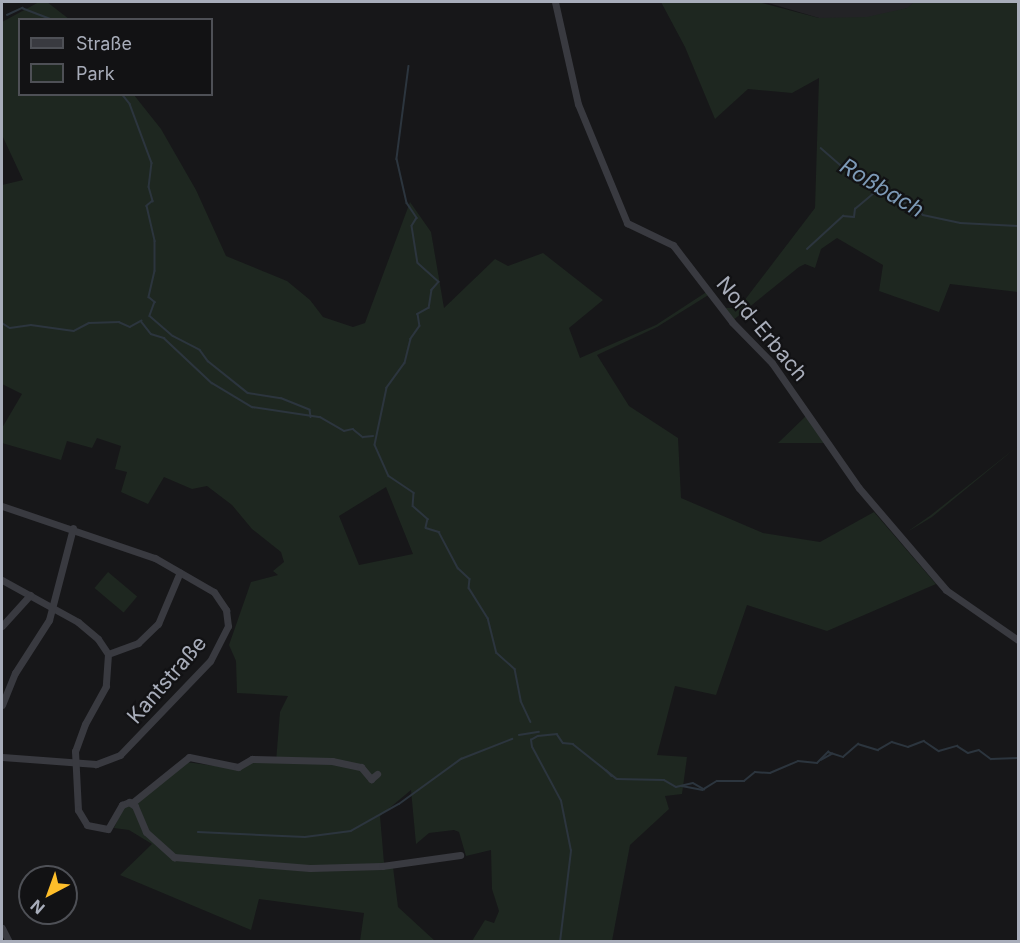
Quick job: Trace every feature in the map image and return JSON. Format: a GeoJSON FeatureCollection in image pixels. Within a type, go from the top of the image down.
{"type":"FeatureCollection","features":[{"type":"Feature","properties":{"kind":"street","name":"Nord-Erbach"},"geometry":{"type":"LineString","coordinates":[[555,2],[578,104],[627,224],[673,245],[732,322],[772,363],[859,488],[946,590],[1018,640]]}},
{"type":"Feature","properties":{"kind":"street","name":"Kantstraße"},"geometry":{"type":"LineString","coordinates":[[2,506],[134,548],[205,586],[221,601],[228,619],[224,639],[210,661],[162,712],[146,725],[127,750],[104,762],[75,764],[2,757]]}},
{"type":"Feature","properties":{"kind":"street"},"geometry":{"type":"LineString","coordinates":[[2,705],[15,673],[53,608],[73,528]]}},
{"type":"Feature","properties":{"kind":"street"},"geometry":{"type":"LineString","coordinates":[[108,654],[132,646],[158,624],[180,572]]}},
{"type":"Feature","properties":{"kind":"street"},"geometry":{"type":"LineString","coordinates":[[2,580],[87,630],[108,654],[106,686],[79,737],[75,764],[78,810],[87,825],[108,829],[122,806],[132,803],[189,757],[238,767],[252,759],[332,761],[361,767],[371,779],[377,774]]}},
{"type":"Feature","properties":{"kind":"street"},"geometry":{"type":"LineString","coordinates":[[2,626],[30,595]]}},
{"type":"Feature","properties":{"kind":"street"},"geometry":{"type":"LineString","coordinates":[[132,803],[146,832],[174,857],[310,868],[382,866],[460,855]]}},
{"type":"Feature","properties":{"kind":"street"},"geometry":{"type":"LineString","coordinates":[[2,928],[9,942]]}},
{"type":"Feature","properties":{"kind":"shaded area"},"geometry":{"type":"Polygon","coordinates":[[[765,2],[918,2],[913,7],[869,18],[819,18],[765,2]]]}},
{"type":"Feature","properties":{"kind":"green space"},"geometry":{"type":"Polygon","coordinates":[[[39,2],[47,2],[68,18],[18,18],[18,96],[135,96],[161,129],[196,190],[226,256],[287,281],[310,300],[323,317],[353,327],[365,323],[410,202],[431,232],[444,308],[495,259],[508,266],[543,253],[603,300],[569,328],[580,358],[656,325],[708,291],[710,294],[657,327],[597,355],[629,406],[678,438],[681,498],[763,533],[820,542],[874,512],[936,584],[827,631],[747,605],[716,695],[675,686],[657,755],[687,757],[682,794],[665,796],[669,809],[630,845],[612,941],[472,941],[485,920],[494,923],[499,911],[492,889],[491,850],[466,856],[459,832],[454,830],[429,833],[416,844],[411,790],[380,816],[384,863],[393,867],[398,907],[435,941],[360,941],[364,913],[259,899],[251,930],[120,875],[152,844],[129,830],[114,828],[124,806],[186,762],[238,769],[252,763],[276,762],[280,712],[288,696],[237,693],[236,661],[229,645],[251,582],[278,575],[273,571],[284,562],[281,552],[252,529],[232,505],[207,486],[192,489],[164,477],[148,504],[121,492],[127,472],[115,469],[121,446],[97,438],[92,448],[67,441],[61,460],[2,443],[2,428],[22,394],[2,384],[2,185],[23,180],[2,135],[2,22],[39,2]],[[386,487],[339,516],[359,565],[413,554],[386,487]]]}},
{"type":"Feature","properties":{"kind":"green space"},"geometry":{"type":"Polygon","coordinates":[[[661,2],[758,2],[819,18],[867,17],[907,8],[914,2],[1018,2],[1018,292],[950,284],[939,312],[879,291],[883,265],[837,238],[821,249],[815,268],[805,264],[799,267],[732,321],[720,308],[736,308],[744,301],[815,208],[819,78],[792,93],[748,89],[715,119],[685,47],[661,2]]]}},
{"type":"Feature","properties":{"kind":"green space"},"geometry":{"type":"Polygon","coordinates":[[[806,416],[825,443],[778,443],[806,416]]]}},
{"type":"Feature","properties":{"kind":"green space"},"geometry":{"type":"Polygon","coordinates":[[[1018,446],[932,517],[907,532],[931,515],[1018,446]]]}},
{"type":"Feature","properties":{"kind":"green space"},"geometry":{"type":"Polygon","coordinates":[[[108,572],[137,596],[124,613],[95,588],[108,572]]]}},
{"type":"Feature","properties":{"kind":"waterway"},"geometry":{"type":"LineString","coordinates":[[7,15],[22,8],[48,18]]}},
{"type":"Feature","properties":{"kind":"waterway"},"geometry":{"type":"LineString","coordinates":[[409,66],[397,159],[407,203],[417,218],[412,226],[418,263],[439,282],[432,290],[429,308],[418,314],[420,326],[411,339],[405,363],[387,388],[375,445],[389,476],[414,493],[413,506],[428,519],[426,528],[439,532],[458,568],[470,579],[469,588],[488,618],[497,653],[515,669],[521,701],[531,722]]}},
{"type":"Feature","properties":{"kind":"waterway"},"geometry":{"type":"LineString","coordinates":[[124,96],[130,104],[152,163],[149,187],[153,201],[147,206],[155,241],[155,271],[149,297],[155,302],[150,316],[173,336],[200,350],[208,361],[248,393],[281,398],[310,410],[311,417]]}},
{"type":"Feature","properties":{"kind":"waterway","name":"Roßbach"},"geometry":{"type":"LineString","coordinates":[[821,148],[842,166],[868,179],[898,201],[916,206],[923,215],[960,223],[1018,226]]}},
{"type":"Feature","properties":{"kind":"waterway"},"geometry":{"type":"LineString","coordinates":[[807,249],[843,216],[854,217],[855,209],[879,189]]}},
{"type":"Feature","properties":{"kind":"waterway"},"geometry":{"type":"LineString","coordinates":[[2,323],[10,328],[31,325],[74,331],[89,323],[119,322],[130,327],[141,321],[151,334],[164,338],[212,383],[252,407],[320,417],[344,431],[353,429],[363,437],[373,436]]}},
{"type":"Feature","properties":{"kind":"waterway"},"geometry":{"type":"LineString","coordinates":[[519,735],[539,732]]}},
{"type":"Feature","properties":{"kind":"waterway"},"geometry":{"type":"LineString","coordinates":[[560,942],[571,851],[561,801],[532,747],[531,740],[538,736],[557,734],[563,743],[573,744],[617,779],[664,780],[676,787],[693,783],[704,789],[717,781],[744,781],[755,772],[770,773],[798,761],[817,763],[828,752],[843,757],[858,744],[878,750],[892,742],[908,747],[924,741],[939,751],[957,746],[968,753],[979,750],[991,759],[1018,758]]}},
{"type":"Feature","properties":{"kind":"waterway"},"geometry":{"type":"LineString","coordinates":[[198,832],[305,837],[351,831],[399,804],[461,759],[512,739]]}},
{"type":"Feature","properties":{"kind":"waterway"},"geometry":{"type":"LineString","coordinates":[[821,760],[832,754]]}},
{"type":"Feature","properties":{"kind":"waterway"},"geometry":{"type":"LineString","coordinates":[[606,770],[612,776]]}},
{"type":"Feature","properties":{"kind":"waterway"},"geometry":{"type":"LineString","coordinates":[[682,786],[703,790]]}}]}
